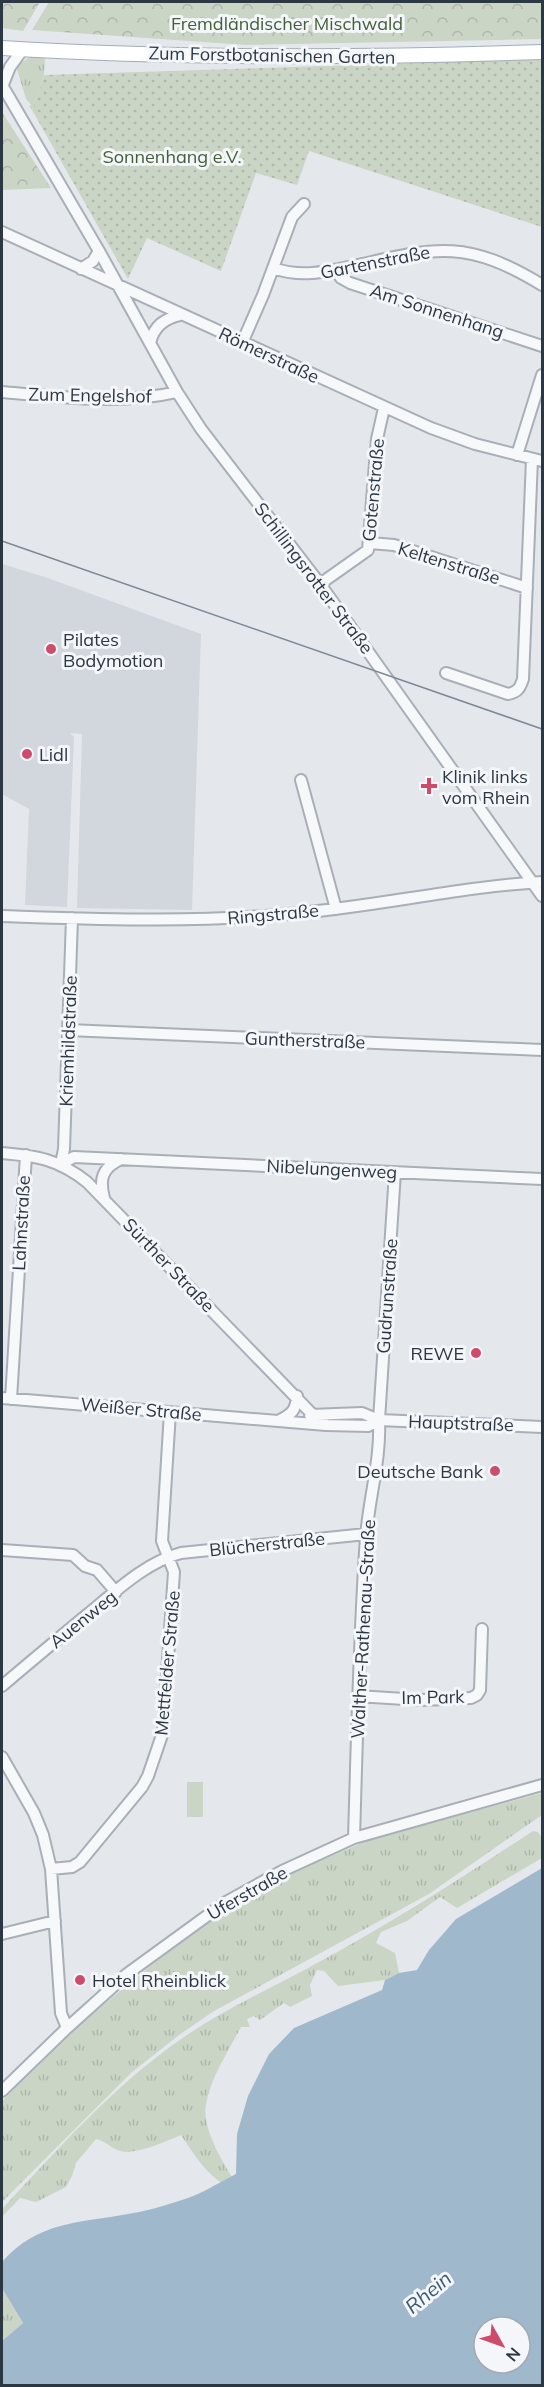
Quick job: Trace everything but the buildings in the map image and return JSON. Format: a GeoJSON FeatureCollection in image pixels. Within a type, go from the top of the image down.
{"type":"FeatureCollection","features":[{"type":"Feature","properties":{"kind":"main road","name":"Zum Forstbotanischen Garten"},"geometry":{"type":"LineString","coordinates":[[2,48],[243,57],[425,56],[543,52]]}},
{"type":"Feature","properties":{"kind":"street"},"geometry":{"type":"LineString","coordinates":[[2,86],[10,67],[22,49]]}},
{"type":"Feature","properties":{"kind":"street","name":"Schillingsrotter Straße"},"geometry":{"type":"LineString","coordinates":[[2,86],[99,251],[177,392],[201,429],[320,584],[538,882],[543,896]]}},
{"type":"Feature","properties":{"kind":"street"},"geometry":{"type":"LineString","coordinates":[[242,343],[292,217],[304,204]]}},
{"type":"Feature","properties":{"kind":"street","name":"Römerstraße"},"geometry":{"type":"LineString","coordinates":[[2,232],[430,428],[537,460]]}},
{"type":"Feature","properties":{"kind":"street","name":"Gartenstraße"},"geometry":{"type":"LineString","coordinates":[[273,268],[302,274],[336,270],[411,252],[456,250],[498,260],[543,285]]}},
{"type":"Feature","properties":{"kind":"street"},"geometry":{"type":"LineString","coordinates":[[81,269],[93,261],[99,251]]}},
{"type":"Feature","properties":{"kind":"street","name":"Am Sonnenhang"},"geometry":{"type":"LineString","coordinates":[[336,270],[340,278],[350,283],[543,346]]}},
{"type":"Feature","properties":{"kind":"street"},"geometry":{"type":"LineString","coordinates":[[150,343],[154,332],[162,322],[180,315]]}},
{"type":"Feature","properties":{"kind":"street"},"geometry":{"type":"LineString","coordinates":[[518,455],[543,375]]}},
{"type":"Feature","properties":{"kind":"street","name":"Zum Engelshof"},"geometry":{"type":"LineString","coordinates":[[2,392],[51,397],[156,397],[177,392]]}},
{"type":"Feature","properties":{"kind":"street","name":"Gotenstraße"},"geometry":{"type":"LineString","coordinates":[[320,584],[368,550],[377,439],[384,408]]}},
{"type":"Feature","properties":{"kind":"street","name":"Keltenstraße"},"geometry":{"type":"LineString","coordinates":[[446,673],[508,693],[515,692],[520,687],[523,679],[527,588],[537,460]]}},
{"type":"Feature","properties":{"kind":"street","name":"Keltenstraße"},"geometry":{"type":"LineString","coordinates":[[370,543],[394,545],[527,588]]}},
{"type":"Feature","properties":{"kind":"street"},"geometry":{"type":"LineString","coordinates":[[301,780],[336,909]]}},
{"type":"Feature","properties":{"kind":"street","name":"Ringstraße"},"geometry":{"type":"LineString","coordinates":[[2,916],[198,920],[269,916],[538,882]]}},
{"type":"Feature","properties":{"kind":"street","name":"Kriemhildstraße"},"geometry":{"type":"LineString","coordinates":[[61,1164],[64,1149],[72,918]]}},
{"type":"Feature","properties":{"kind":"street","name":"Guntherstraße"},"geometry":{"type":"LineString","coordinates":[[68,1030],[543,1050]]}},
{"type":"Feature","properties":{"kind":"street","name":"Sürther Straße"},"geometry":{"type":"LineString","coordinates":[[2,1153],[26,1155],[61,1164],[87,1182],[313,1415]]}},
{"type":"Feature","properties":{"kind":"street","name":"Lahnstraße"},"geometry":{"type":"LineString","coordinates":[[6,1398],[26,1155]]}},
{"type":"Feature","properties":{"kind":"street","name":"Nibelungenweg"},"geometry":{"type":"LineString","coordinates":[[61,1164],[74,1157],[543,1179]]}},
{"type":"Feature","properties":{"kind":"street"},"geometry":{"type":"LineString","coordinates":[[104,1198],[101,1187],[102,1174],[109,1165],[121,1159]]}},
{"type":"Feature","properties":{"kind":"street","name":"Gudrunstraße"},"geometry":{"type":"LineString","coordinates":[[379,1420],[395,1172]]}},
{"type":"Feature","properties":{"kind":"street"},"geometry":{"type":"LineString","coordinates":[[280,1420],[296,1408],[297,1396]]}},
{"type":"Feature","properties":{"kind":"street","name":"Hauptstraße"},"geometry":{"type":"LineString","coordinates":[[297,1396],[324,1409],[340,1413]]}},
{"type":"Feature","properties":{"kind":"street","name":"Weißer Straße"},"geometry":{"type":"LineString","coordinates":[[6,1398],[326,1425]]}},
{"type":"Feature","properties":{"kind":"street","name":"Mettfelder Straße"},"geometry":{"type":"LineString","coordinates":[[51,1869],[72,1867],[80,1862],[142,1787],[163,1732],[174,1572],[162,1541],[170,1412]]}},
{"type":"Feature","properties":{"kind":"street","name":"Hauptstraße"},"geometry":{"type":"LineString","coordinates":[[313,1415],[362,1413],[379,1420],[543,1427]]}},
{"type":"Feature","properties":{"kind":"street"},"geometry":{"type":"LineString","coordinates":[[313,1415],[326,1425]]}},
{"type":"Feature","properties":{"kind":"street","name":"Weißer Straße"},"geometry":{"type":"LineString","coordinates":[[280,1420],[313,1415]]}},
{"type":"Feature","properties":{"kind":"street","name":"Hauptstraße"},"geometry":{"type":"LineString","coordinates":[[326,1425],[368,1426],[379,1420]]}},
{"type":"Feature","properties":{"kind":"street","name":"Walther-Rathenau-Straße"},"geometry":{"type":"LineString","coordinates":[[354,1838],[357,1696],[366,1534],[380,1444],[379,1420]]}},
{"type":"Feature","properties":{"kind":"street","name":"Blücherstraße"},"geometry":{"type":"LineString","coordinates":[[168,1556],[366,1534]]}},
{"type":"Feature","properties":{"kind":"street"},"geometry":{"type":"LineString","coordinates":[[2,1550],[72,1554],[85,1566],[97,1570],[116,1592]]}},
{"type":"Feature","properties":{"kind":"street","name":"Auenweg"},"geometry":{"type":"LineString","coordinates":[[2,1686],[116,1592],[168,1556]]}},
{"type":"Feature","properties":{"kind":"street","name":"Im Park"},"geometry":{"type":"LineString","coordinates":[[357,1696],[420,1700],[471,1698],[477,1695],[480,1690],[482,1629]]}},
{"type":"Feature","properties":{"kind":"street"},"geometry":{"type":"LineString","coordinates":[[2,1757],[44,1835],[51,1869],[62,2013],[67,2028]]}},
{"type":"Feature","properties":{"kind":"street","name":"Uferstraße"},"geometry":{"type":"LineString","coordinates":[[2,2091],[127,1974],[226,1902],[282,1871],[354,1838],[543,1785]]}},
{"type":"Feature","properties":{"kind":"street"},"geometry":{"type":"LineString","coordinates":[[2,1934],[55,1921]]}},
{"type":"Feature","properties":{"kind":"shaded area"},"geometry":{"type":"Polygon","coordinates":[[[2,564],[45,577],[201,634],[192,910],[77,908],[82,734],[70,733],[74,737],[67,907],[25,905],[29,809],[2,794],[2,564]]]}},
{"type":"Feature","properties":{"kind":"green space"},"geometry":{"type":"Polygon","coordinates":[[[2,2],[40,2],[23,31],[2,28],[2,2]]]}},
{"type":"Feature","properties":{"kind":"green space","name":"Fremdländischer Mischwald"},"geometry":{"type":"Polygon","coordinates":[[[49,2],[542,2],[542,39],[246,45],[32,30],[49,2]]]}},
{"type":"Feature","properties":{"kind":"green space"},"geometry":{"type":"Polygon","coordinates":[[[45,56],[44,75],[32,110],[26,99],[16,66],[30,57],[45,56]]]}},
{"type":"Feature","properties":{"kind":"green space","name":"Sonnenhang e.V."},"geometry":{"type":"Polygon","coordinates":[[[542,59],[542,227],[309,151],[297,185],[256,173],[221,271],[147,238],[128,279],[32,110],[44,75],[542,59]]]}},
{"type":"Feature","properties":{"kind":"green space"},"geometry":{"type":"Polygon","coordinates":[[[2,112],[51,188],[2,190],[2,112]]]}},
{"type":"Feature","properties":{"kind":"green space"},"geometry":{"type":"Polygon","coordinates":[[[187,1782],[203,1782],[203,1817],[187,1817],[187,1782]]]}},
{"type":"Feature","properties":{"kind":"green space"},"geometry":{"type":"Polygon","coordinates":[[[542,1793],[542,1815],[429,1894],[214,2011],[179,2035],[131,2073],[2,2202],[2,2101],[85,2020],[154,1963],[229,1908],[285,1876],[376,1837],[542,1793]]]}},
{"type":"Feature","properties":{"kind":"green space"},"geometry":{"type":"Polygon","coordinates":[[[533,1831],[538,1832],[542,1838],[542,1858],[457,1908],[440,1897],[407,1921],[381,1932],[376,1943],[395,1953],[399,1973],[385,1980],[338,1986],[324,1971],[317,1970],[310,1985],[312,1996],[290,2007],[284,2003],[260,2020],[254,2016],[247,2019],[250,2027],[241,2027],[216,2074],[208,2094],[205,2115],[216,2149],[240,2190],[230,2187],[213,2176],[199,2161],[181,2135],[141,2150],[124,2152],[96,2139],[76,2163],[66,2187],[36,2202],[20,2198],[2,2217],[2,2209],[44,2163],[111,2096],[159,2055],[200,2026],[374,1931],[533,1831]]]}},
{"type":"Feature","properties":{"kind":"green space"},"geometry":{"type":"Polygon","coordinates":[[[2,2288],[23,2323],[2,2341],[2,2288]]]}},
{"type":"Feature","properties":{"kind":"water","name":"Rhein"},"geometry":{"type":"Polygon","coordinates":[[[542,1868],[542,2385],[2,2385],[2,2341],[23,2323],[2,2288],[2,2262],[30,2238],[45,2231],[77,2222],[135,2213],[168,2204],[196,2195],[236,2174],[237,2134],[248,2096],[269,2054],[294,2028],[382,1990],[385,1980],[399,1973],[417,1970],[429,1950],[456,1919],[542,1868]]]}},
{"type":"Feature","properties":{"kind":"tram line"},"geometry":{"type":"LineString","coordinates":[[2,541],[542,729]]}},
{"type":"Feature","properties":{"kind":"place","name":"Pilates Bodymotion"},"geometry":{"type":"Point","coordinates":[51,649]}},
{"type":"Feature","properties":{"kind":"place","name":"Lidl"},"geometry":{"type":"Point","coordinates":[27,754]}},
{"type":"Feature","properties":{"kind":"place","name":"Klinik links vom Rhein"},"geometry":{"type":"Point","coordinates":[429,786]}},
{"type":"Feature","properties":{"kind":"place","name":"REWE"},"geometry":{"type":"Point","coordinates":[476,1353]}},
{"type":"Feature","properties":{"kind":"place","name":"Deutsche Bank"},"geometry":{"type":"Point","coordinates":[495,1471]}},
{"type":"Feature","properties":{"kind":"place","name":"Hotel Rheinblick"},"geometry":{"type":"Point","coordinates":[80,1980]}}]}
